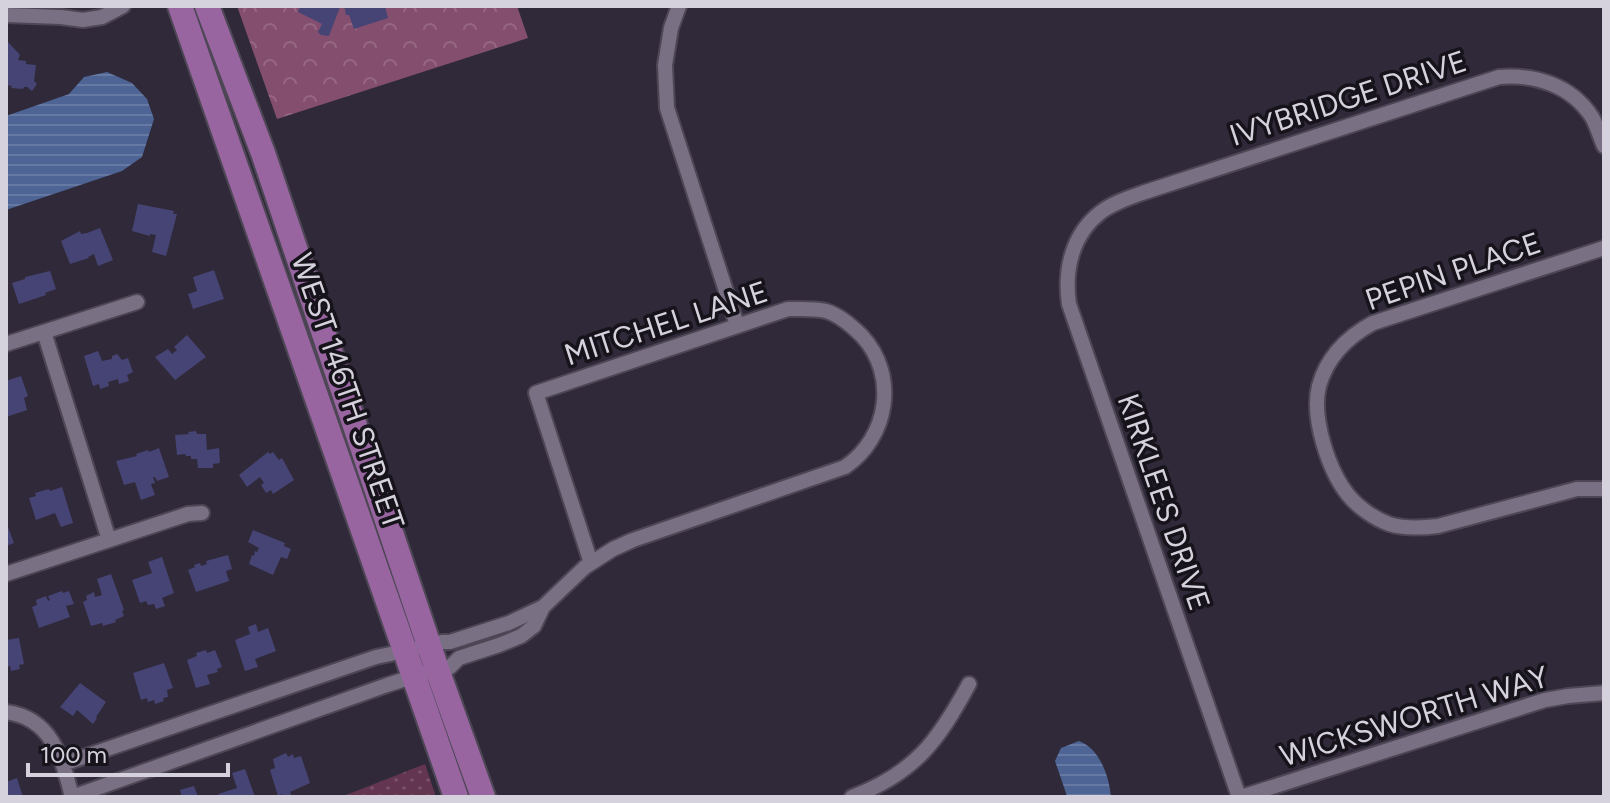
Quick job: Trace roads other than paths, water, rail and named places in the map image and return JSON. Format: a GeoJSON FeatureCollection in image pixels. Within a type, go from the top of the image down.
{"type":"FeatureCollection","features":[{"type":"Feature","properties":{"kind":"main road","name":"WEST 146TH STREET"},"geometry":{"type":"LineString","coordinates":[[180,6],[424,656],[483,797]]}},
{"type":"Feature","properties":{"kind":"main road","name":"WEST 146TH STREET"},"geometry":{"type":"LineString","coordinates":[[207,6],[263,153],[424,656],[413,677],[456,797]]}},
{"type":"Feature","properties":{"kind":"street"},"geometry":{"type":"LineString","coordinates":[[6,15],[28,11],[83,20],[102,17],[123,6]]}},
{"type":"Feature","properties":{"kind":"street"},"geometry":{"type":"LineString","coordinates":[[679,6],[666,55],[667,108],[737,325]]}},
{"type":"Feature","properties":{"kind":"street","name":"IVYBRIDGE DRIVE"},"geometry":{"type":"LineString","coordinates":[[1089,224],[1105,209],[1142,193],[1499,77],[1535,78],[1571,94],[1593,119],[1604,146]]}},
{"type":"Feature","properties":{"kind":"street","name":"KIRKLEES DRIVE"},"geometry":{"type":"LineString","coordinates":[[1089,224],[1078,240],[1068,266],[1066,284],[1069,304],[1240,797]]}},
{"type":"Feature","properties":{"kind":"street","name":"PEPIN PLACE"},"geometry":{"type":"LineString","coordinates":[[1604,248],[1373,323],[1334,354],[1319,385],[1317,411],[1320,432],[1340,482],[1358,505],[1384,522],[1407,527],[1438,526],[1577,489],[1604,489]]}},
{"type":"Feature","properties":{"kind":"street"},"geometry":{"type":"LineString","coordinates":[[6,344],[137,302]]}},
{"type":"Feature","properties":{"kind":"street","name":"MITCHEL LANE"},"geometry":{"type":"LineString","coordinates":[[788,309],[825,311],[855,328],[866,340],[882,369],[885,385],[885,400],[878,426],[863,452],[845,467],[652,532],[613,549],[591,563],[536,393],[737,325],[788,309]]}},
{"type":"Feature","properties":{"kind":"street"},"geometry":{"type":"LineString","coordinates":[[44,332],[109,540]]}},
{"type":"Feature","properties":{"kind":"street"},"geometry":{"type":"LineString","coordinates":[[6,574],[188,514],[202,513]]}},
{"type":"Feature","properties":{"kind":"street"},"geometry":{"type":"LineString","coordinates":[[424,656],[442,642],[465,638],[509,623],[543,607],[591,563]]}},
{"type":"Feature","properties":{"kind":"street"},"geometry":{"type":"LineString","coordinates":[[63,764],[376,657],[424,656],[450,667],[459,658],[521,636],[534,626],[543,607]]}},
{"type":"Feature","properties":{"kind":"street"},"geometry":{"type":"LineString","coordinates":[[6,712],[25,717],[44,729],[63,764],[72,797],[413,677]]}},
{"type":"Feature","properties":{"kind":"street"},"geometry":{"type":"LineString","coordinates":[[852,797],[891,789],[938,737],[969,684]]}},
{"type":"Feature","properties":{"kind":"street","name":"WICKSWORTH WAY"},"geometry":{"type":"LineString","coordinates":[[1240,797],[1545,700],[1604,693]]}},
{"type":"Feature","properties":{"kind":"water"},"geometry":{"type":"Polygon","coordinates":[[[107,72],[132,83],[147,99],[154,119],[142,157],[122,171],[6,210],[6,116],[69,94],[84,77],[107,72]]]}},
{"type":"Feature","properties":{"kind":"water"},"geometry":{"type":"Polygon","coordinates":[[[1079,741],[1093,750],[1102,764],[1111,797],[1067,796],[1055,761],[1061,748],[1079,741]]]}}]}
